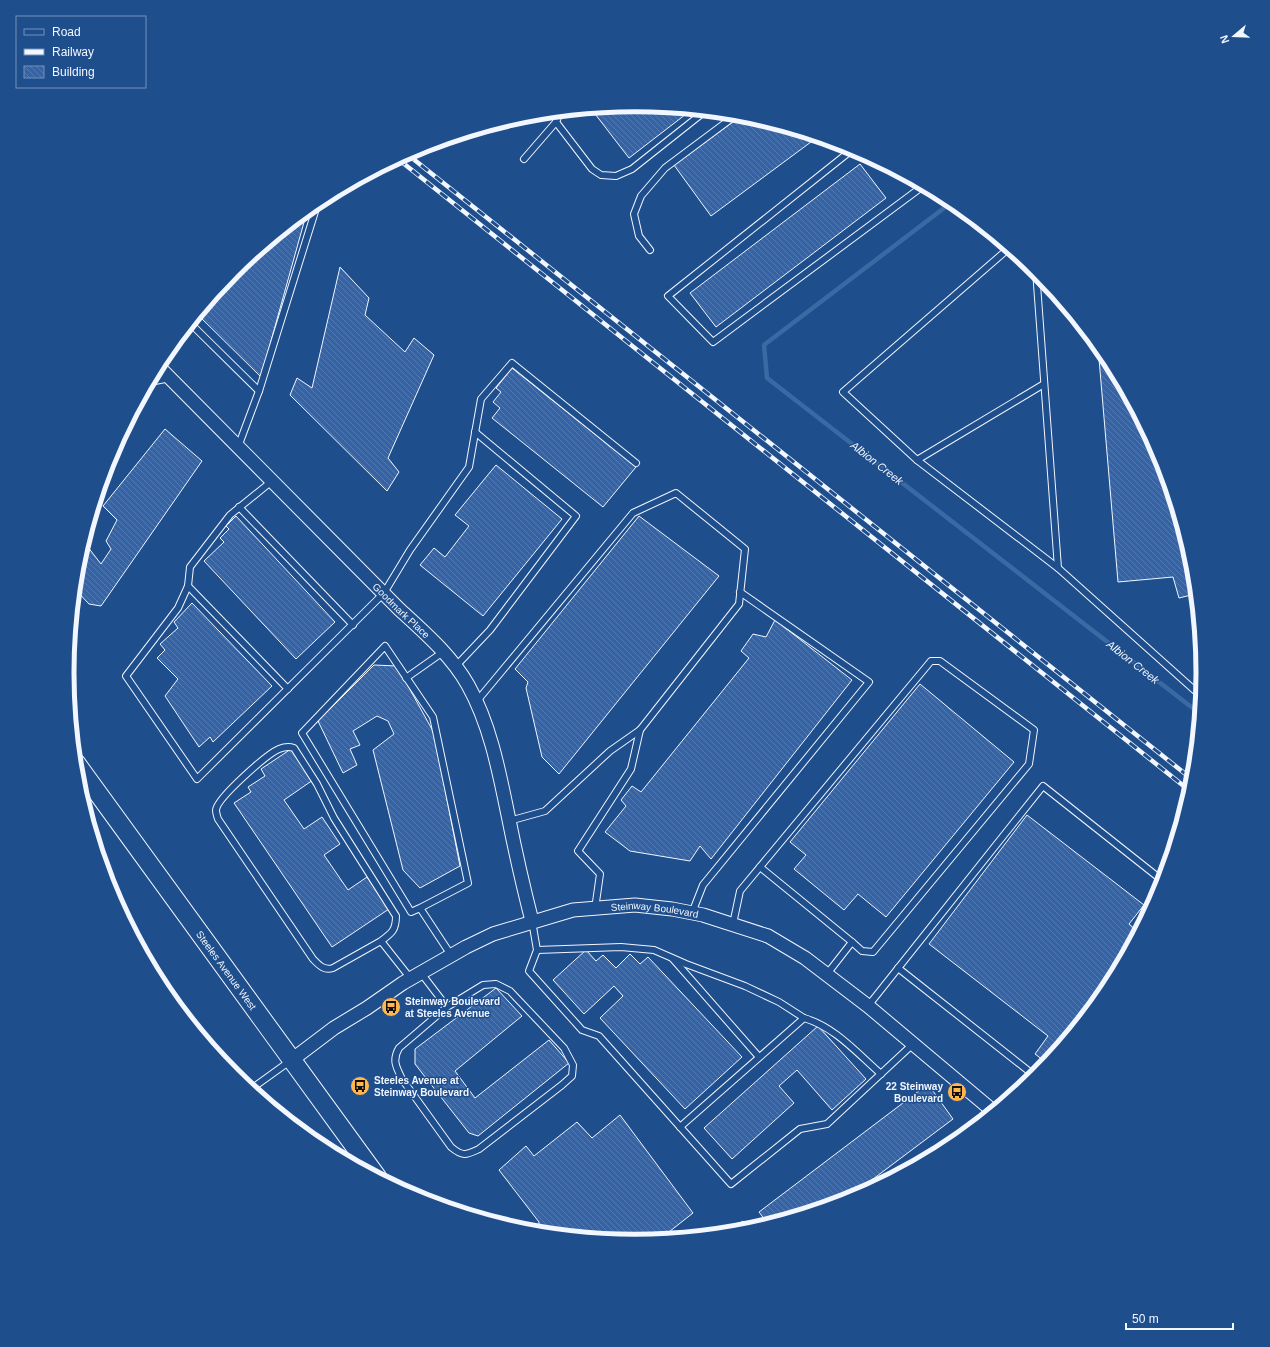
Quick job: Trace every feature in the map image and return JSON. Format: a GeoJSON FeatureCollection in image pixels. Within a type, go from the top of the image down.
{"type":"FeatureCollection","features":[{"type":"Feature","properties":{"kind":"main road","name":"Steeles Avenue West"},"geometry":{"type":"LineString","coordinates":[[83,773],[372,1169]]}},
{"type":"Feature","properties":{"kind":"street","name":"Goodmark Place"},"geometry":{"type":"LineString","coordinates":[[163,371],[384,593],[434,641],[456,667],[468,685],[487,728],[499,774],[532,921]]}},
{"type":"Feature","properties":{"kind":"street","name":"Steinway Boulevard"},"geometry":{"type":"LineString","coordinates":[[293,1059],[334,1028],[416,976],[451,955],[493,934],[532,921],[573,910],[635,905],[692,913],[733,924],[768,936],[805,958],[827,974],[868,1006],[989,1109]]}},
{"type":"Feature","properties":{"kind":"lane"},"geometry":{"type":"LineString","coordinates":[[556,122],[592,169],[601,175],[616,176],[632,169],[699,116]]}},
{"type":"Feature","properties":{"kind":"lane"},"geometry":{"type":"LineString","coordinates":[[524,159],[556,122],[558,118]]}},
{"type":"Feature","properties":{"kind":"lane"},"geometry":{"type":"LineString","coordinates":[[650,250],[639,236],[634,214],[641,196],[665,168],[730,121]]}},
{"type":"Feature","properties":{"kind":"lane"},"geometry":{"type":"LineString","coordinates":[[847,154],[668,296],[712,342],[918,189]]}},
{"type":"Feature","properties":{"kind":"lane"},"geometry":{"type":"LineString","coordinates":[[238,447],[259,391],[315,213]]}},
{"type":"Feature","properties":{"kind":"lane"},"geometry":{"type":"LineString","coordinates":[[1005,252],[843,392],[917,460],[1058,568],[1196,691]]}},
{"type":"Feature","properties":{"kind":"lane"},"geometry":{"type":"LineString","coordinates":[[1037,282],[1058,568]]}},
{"type":"Feature","properties":{"kind":"lane"},"geometry":{"type":"LineString","coordinates":[[194,327],[259,391]]}},
{"type":"Feature","properties":{"kind":"lane"},"geometry":{"type":"LineString","coordinates":[[272,481],[230,514],[190,567],[188,586],[178,608],[126,676],[196,779],[384,593],[410,550],[469,468],[481,399],[512,363],[636,463]]}},
{"type":"Feature","properties":{"kind":"lane"},"geometry":{"type":"LineString","coordinates":[[157,381],[170,378]]}},
{"type":"Feature","properties":{"kind":"lane"},"geometry":{"type":"LineString","coordinates":[[917,460],[1044,384]]}},
{"type":"Feature","properties":{"kind":"lane"},"geometry":{"type":"LineString","coordinates":[[456,667],[490,630],[576,516],[476,432]]}},
{"type":"Feature","properties":{"kind":"lane"},"geometry":{"type":"LineString","coordinates":[[476,702],[633,513],[676,494],[745,549],[739,604],[640,730],[610,751],[545,811],[509,821]]}},
{"type":"Feature","properties":{"kind":"lane"},"geometry":{"type":"LineString","coordinates":[[239,507],[353,625]]}},
{"type":"Feature","properties":{"kind":"lane"},"geometry":{"type":"LineString","coordinates":[[188,586],[288,689]]}},
{"type":"Feature","properties":{"kind":"lane"},"geometry":{"type":"LineString","coordinates":[[692,913],[703,885],[869,682],[740,592]]}},
{"type":"Feature","properties":{"kind":"lane"},"geometry":{"type":"LineString","coordinates":[[385,646],[433,717],[468,883],[420,908],[411,912],[302,733],[385,646]]}},
{"type":"Feature","properties":{"kind":"lane"},"geometry":{"type":"LineString","coordinates":[[406,678],[443,652]]}},
{"type":"Feature","properties":{"kind":"lane"},"geometry":{"type":"LineString","coordinates":[[733,924],[740,891],[931,661],[940,661],[1034,730],[1029,764],[873,952],[862,951],[760,867]]}},
{"type":"Feature","properties":{"kind":"lane"},"geometry":{"type":"LineString","coordinates":[[595,909],[600,874],[578,851],[631,769],[640,730]]}},
{"type":"Feature","properties":{"kind":"lane"},"geometry":{"type":"LineString","coordinates":[[289,746],[294,748],[317,784],[334,818],[396,916],[396,925],[391,934],[381,941],[329,970],[322,968],[313,959],[218,819],[216,809],[220,801],[253,767],[271,753],[289,746]]}},
{"type":"Feature","properties":{"kind":"lane"},"geometry":{"type":"LineString","coordinates":[[868,1006],[1043,786],[1157,877]]}},
{"type":"Feature","properties":{"kind":"lane"},"geometry":{"type":"LineString","coordinates":[[420,908],[451,955]]}},
{"type":"Feature","properties":{"kind":"lane"},"geometry":{"type":"LineString","coordinates":[[532,921],[537,950],[529,971],[582,1030],[599,1036],[731,1184],[800,1129],[827,1124],[913,1044]]}},
{"type":"Feature","properties":{"kind":"lane"},"geometry":{"type":"LineString","coordinates":[[381,941],[447,1007]]}},
{"type":"Feature","properties":{"kind":"lane"},"geometry":{"type":"LineString","coordinates":[[827,974],[852,942]]}},
{"type":"Feature","properties":{"kind":"lane"},"geometry":{"type":"LineString","coordinates":[[537,950],[621,947],[654,950],[745,986],[779,1002],[804,1018],[818,1022],[835,1034],[881,1074]]}},
{"type":"Feature","properties":{"kind":"lane"},"geometry":{"type":"LineString","coordinates":[[672,958],[759,1057]]}},
{"type":"Feature","properties":{"kind":"lane"},"geometry":{"type":"LineString","coordinates":[[898,968],[1030,1072]]}},
{"type":"Feature","properties":{"kind":"lane"},"geometry":{"type":"LineString","coordinates":[[496,984],[510,991],[564,1048],[573,1065],[572,1076],[562,1085],[479,1149],[466,1155],[458,1153],[451,1147],[402,1079],[396,1066],[395,1055],[399,1048],[447,1007],[483,985],[496,984]]}},
{"type":"Feature","properties":{"kind":"lane"},"geometry":{"type":"LineString","coordinates":[[680,1127],[804,1018]]}},
{"type":"Feature","properties":{"kind":"lane"},"geometry":{"type":"LineString","coordinates":[[255,1086],[293,1059]]}},
{"type":"Feature","properties":{"kind":"building"},"geometry":{"type":"Polygon","coordinates":[[[635,112],[685,115],[629,158],[595,114],[635,112]]]}},
{"type":"Feature","properties":{"kind":"building"},"geometry":{"type":"Polygon","coordinates":[[[734,121],[812,141],[711,216],[674,165],[734,121]]]}},
{"type":"Feature","properties":{"kind":"building"},"geometry":{"type":"Polygon","coordinates":[[[860,164],[886,198],[716,327],[690,293],[860,164]]]}},
{"type":"Feature","properties":{"kind":"building"},"geometry":{"type":"Polygon","coordinates":[[[305,220],[261,377],[201,318],[238,277],[265,252],[305,220]]]}},
{"type":"Feature","properties":{"kind":"building"},"geometry":{"type":"Polygon","coordinates":[[[340,267],[369,298],[365,315],[405,352],[414,338],[434,355],[388,458],[399,472],[387,491],[290,395],[297,378],[312,388],[340,267]]]}},
{"type":"Feature","properties":{"kind":"building"},"geometry":{"type":"Polygon","coordinates":[[[1099,359],[1121,393],[1138,425],[1153,459],[1177,528],[1190,595],[1179,598],[1173,577],[1118,582],[1099,359]]]}},
{"type":"Feature","properties":{"kind":"building"},"geometry":{"type":"Polygon","coordinates":[[[512,368],[636,467],[603,507],[492,418],[500,408],[493,402],[501,392],[496,388],[512,368]]]}},
{"type":"Feature","properties":{"kind":"building"},"geometry":{"type":"Polygon","coordinates":[[[165,429],[202,461],[101,606],[89,604],[80,594],[89,548],[101,564],[111,549],[106,541],[117,520],[103,506],[165,429]]]}},
{"type":"Feature","properties":{"kind":"building"},"geometry":{"type":"Polygon","coordinates":[[[496,465],[562,519],[483,616],[420,565],[434,548],[445,557],[469,526],[455,515],[496,465]]]}},
{"type":"Feature","properties":{"kind":"building"},"geometry":{"type":"Polygon","coordinates":[[[236,516],[335,622],[296,659],[204,561],[224,542],[220,538],[229,529],[226,526],[236,516]]]}},
{"type":"Feature","properties":{"kind":"building"},"geometry":{"type":"Polygon","coordinates":[[[639,516],[719,576],[559,774],[542,757],[526,688],[528,682],[515,669],[639,516]]]}},
{"type":"Feature","properties":{"kind":"building"},"geometry":{"type":"Polygon","coordinates":[[[192,603],[272,686],[213,742],[210,737],[199,747],[165,696],[178,679],[157,658],[165,650],[160,644],[178,628],[174,622],[192,603]]]}},
{"type":"Feature","properties":{"kind":"building"},"geometry":{"type":"Polygon","coordinates":[[[775,620],[852,680],[711,859],[700,846],[690,861],[630,851],[605,832],[626,806],[621,800],[632,786],[641,792],[749,658],[741,651],[753,634],[766,637],[775,620]]]}},
{"type":"Feature","properties":{"kind":"building"},"geometry":{"type":"Polygon","coordinates":[[[374,665],[397,666],[434,733],[460,866],[420,888],[403,870],[373,750],[394,734],[388,721],[377,716],[353,731],[360,745],[350,749],[357,765],[343,773],[318,721],[374,665]]]}},
{"type":"Feature","properties":{"kind":"building"},"geometry":{"type":"Polygon","coordinates":[[[920,684],[1014,762],[886,917],[858,894],[844,910],[794,869],[806,855],[790,842],[920,684]]]}},
{"type":"Feature","properties":{"kind":"building"},"geometry":{"type":"Polygon","coordinates":[[[291,749],[313,780],[284,800],[304,829],[322,817],[340,844],[324,855],[348,890],[367,877],[389,909],[332,947],[234,803],[251,792],[248,787],[265,776],[261,769],[291,749]]]}},
{"type":"Feature","properties":{"kind":"building"},"geometry":{"type":"Polygon","coordinates":[[[1027,815],[1144,905],[1129,924],[1134,929],[1121,954],[1101,985],[1080,1015],[1042,1059],[1035,1054],[1048,1036],[929,944],[1027,815]]]}},
{"type":"Feature","properties":{"kind":"building"},"geometry":{"type":"Polygon","coordinates":[[[586,950],[596,961],[603,955],[616,968],[630,954],[640,964],[648,957],[742,1057],[685,1109],[600,1018],[623,996],[614,986],[584,1014],[553,980],[586,950]]]}},
{"type":"Feature","properties":{"kind":"building"},"geometry":{"type":"Polygon","coordinates":[[[496,988],[522,1016],[455,1071],[475,1098],[549,1040],[569,1063],[478,1136],[469,1133],[415,1064],[415,1049],[496,988]]]}},
{"type":"Feature","properties":{"kind":"building"},"geometry":{"type":"Polygon","coordinates":[[[818,1026],[866,1079],[832,1110],[797,1070],[779,1086],[794,1103],[732,1159],[704,1128],[818,1026]]]}},
{"type":"Feature","properties":{"kind":"building"},"geometry":{"type":"Polygon","coordinates":[[[928,1084],[953,1119],[864,1185],[815,1205],[780,1215],[764,1219],[759,1212],[928,1084]]]}},
{"type":"Feature","properties":{"kind":"building"},"geometry":{"type":"Polygon","coordinates":[[[620,1115],[693,1213],[667,1233],[598,1233],[539,1226],[539,1222],[499,1170],[526,1146],[534,1156],[577,1122],[592,1138],[620,1115]]]}},
{"type":"Feature","properties":{"kind":"building"},"geometry":{"type":"Polygon","coordinates":[[[743,1221],[745,1224],[744,1224],[737,1225],[743,1221]]]}},
{"type":"Feature","properties":{"kind":"waterway","name":"Albion Creek"},"geometry":{"type":"LineString","coordinates":[[946,206],[764,345],[767,378],[1195,710]]}},
{"type":"Feature","properties":{"kind":"railway"},"geometry":{"type":"LineString","coordinates":[[413,158],[1186,775]]}},
{"type":"Feature","properties":{"kind":"railway"},"geometry":{"type":"LineString","coordinates":[[403,163],[1184,786]]}},
{"type":"Feature","properties":{"kind":"place","name":"Steinway Boulevard at Steeles Avenue"},"geometry":{"type":"Point","coordinates":[391,1007]}},
{"type":"Feature","properties":{"kind":"place","name":"Steeles Avenue at Steinway Boulevard"},"geometry":{"type":"Point","coordinates":[360,1086]}},
{"type":"Feature","properties":{"kind":"place","name":"22 Steinway Boulevard"},"geometry":{"type":"Point","coordinates":[957,1092]}}]}
